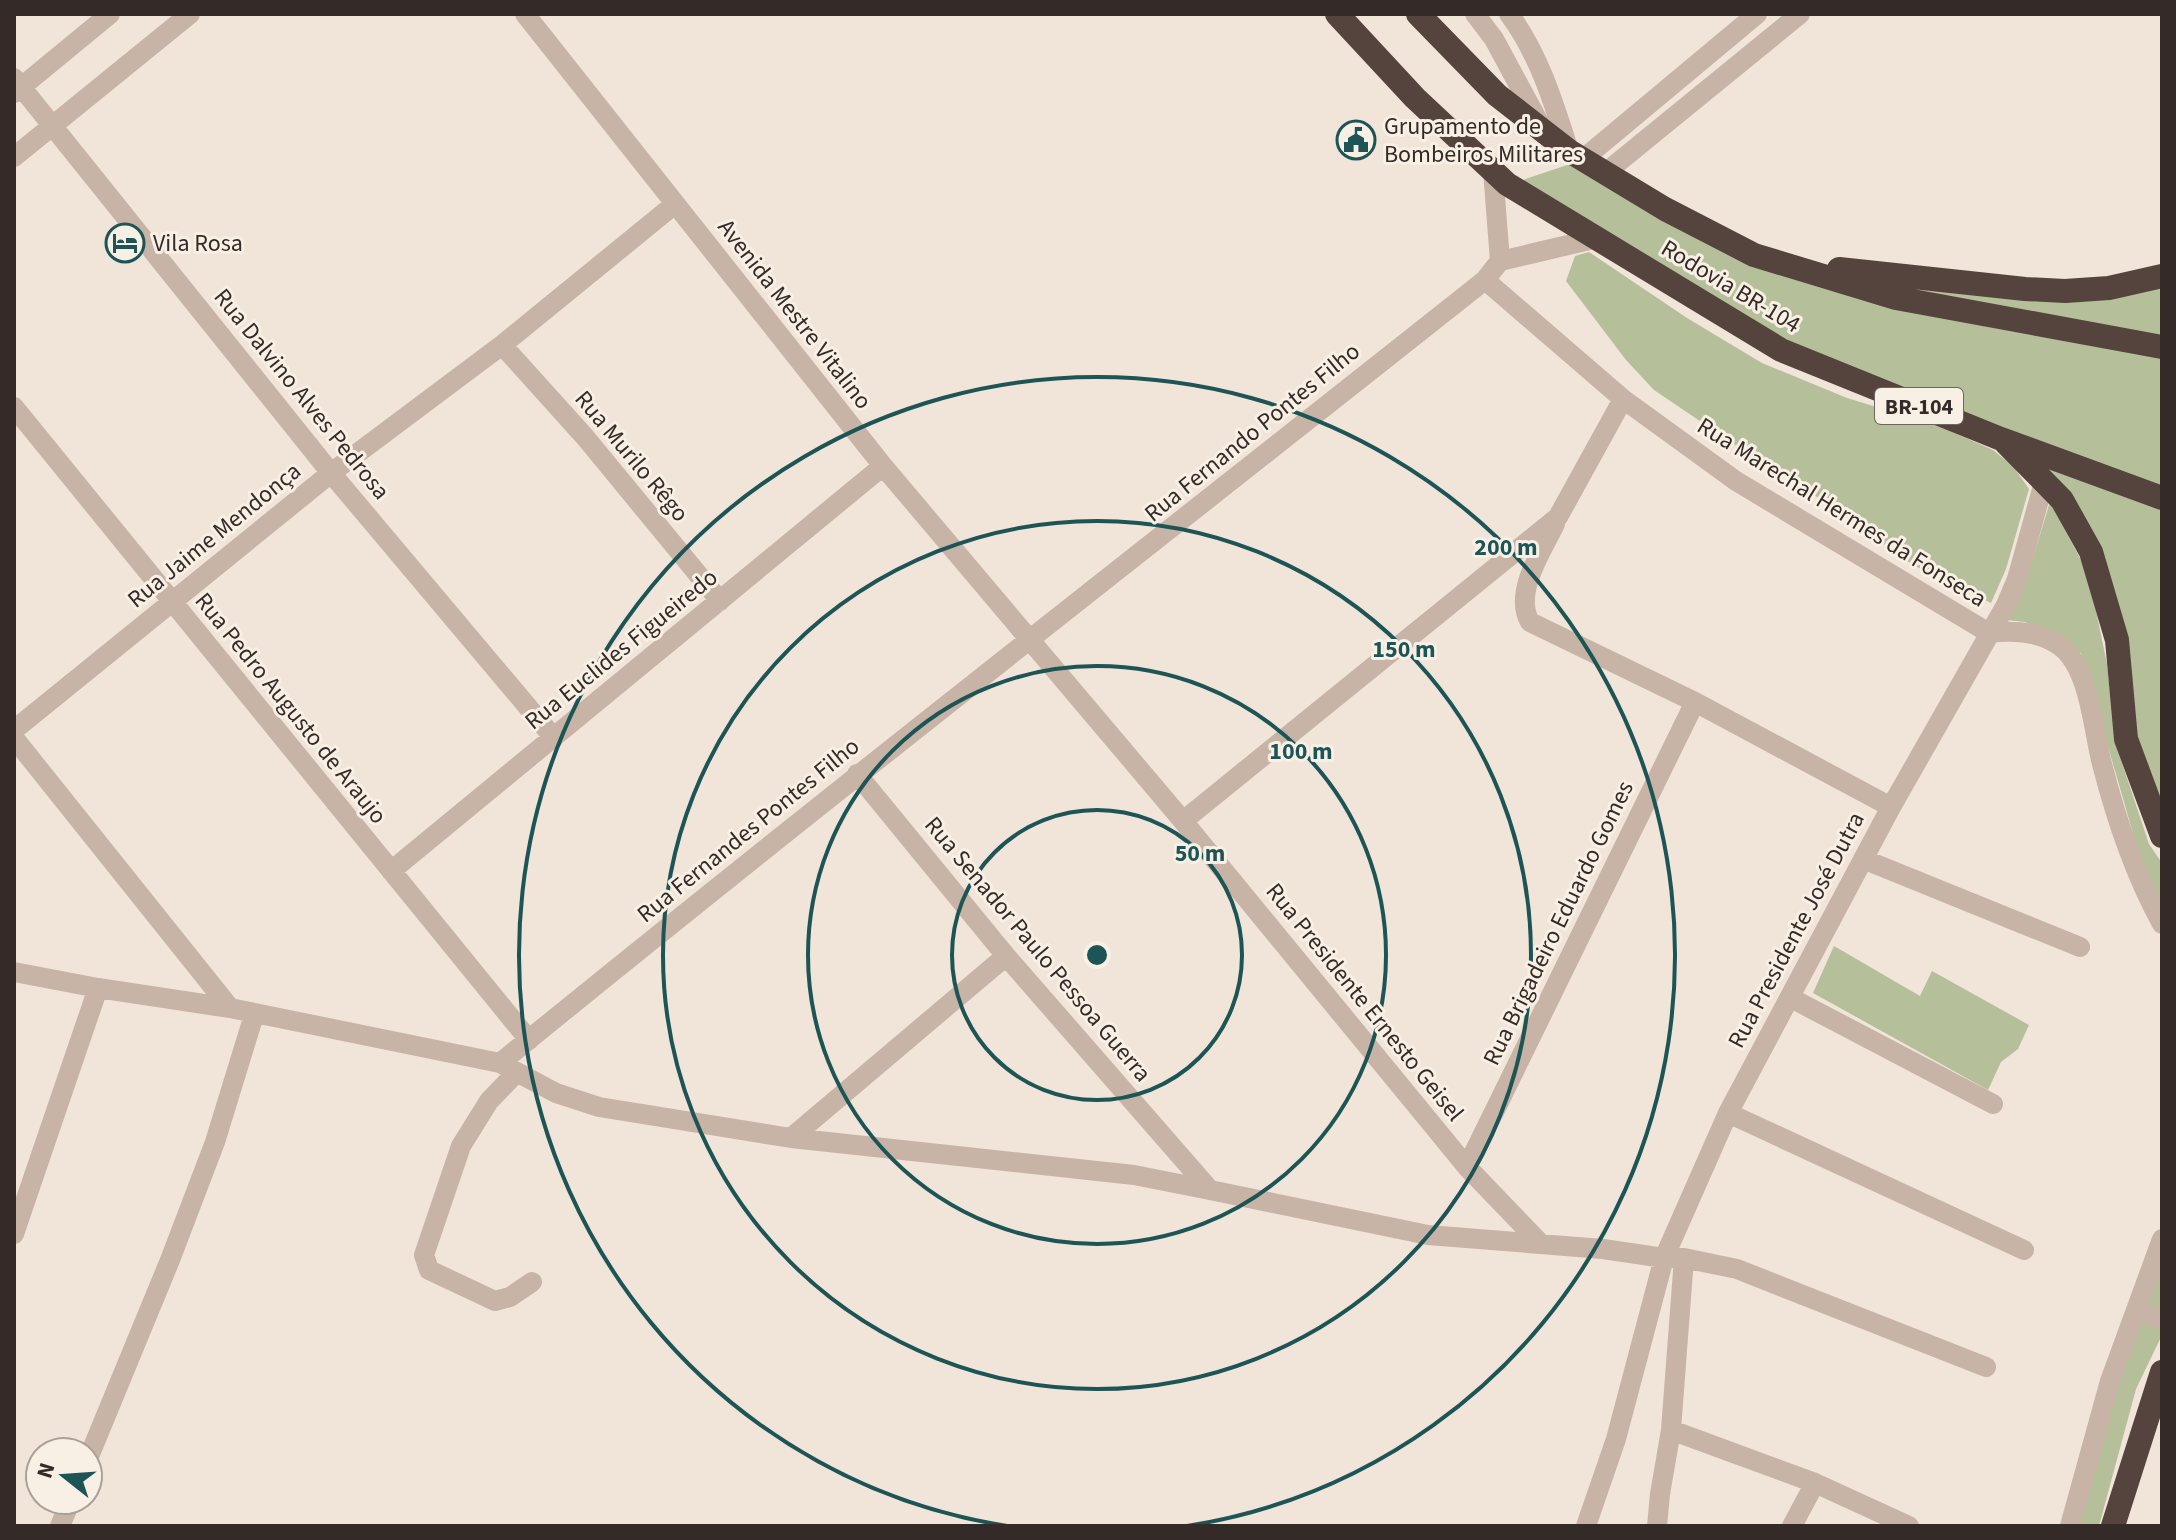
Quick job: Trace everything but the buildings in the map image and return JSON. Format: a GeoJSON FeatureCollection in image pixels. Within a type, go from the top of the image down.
{"type":"FeatureCollection","features":[{"type":"Feature","properties":{"kind":"highway","name":"Rodovia BR-104"},"geometry":{"type":"LineString","coordinates":[[1337,14],[1415,98],[1507,184],[1781,350],[2001,439],[2162,498]]}},
{"type":"Feature","properties":{"kind":"highway","name":"Rodovia BR-104"},"geometry":{"type":"LineString","coordinates":[[1418,14],[1497,95],[1576,155],[1754,255],[1896,298],[2162,347]]}},
{"type":"Feature","properties":{"kind":"highway"},"geometry":{"type":"LineString","coordinates":[[1781,263],[2065,291],[2109,288],[2162,276]]}},
{"type":"Feature","properties":{"kind":"highway"},"geometry":{"type":"LineString","coordinates":[[2001,439],[2062,500],[2091,552],[2117,640],[2126,739],[2162,836]]}},
{"type":"Feature","properties":{"kind":"highway"},"geometry":{"type":"LineString","coordinates":[[2113,1526],[2162,1372]]}},
{"type":"Feature","properties":{"kind":"street"},"geometry":{"type":"LineString","coordinates":[[16,86],[110,14]]}},
{"type":"Feature","properties":{"kind":"street"},"geometry":{"type":"LineString","coordinates":[[14,157],[190,14]]}},
{"type":"Feature","properties":{"kind":"street","name":"Avenida Mestre Vitalino"},"geometry":{"type":"LineString","coordinates":[[525,14],[883,466],[1032,640]]}},
{"type":"Feature","properties":{"kind":"street"},"geometry":{"type":"LineString","coordinates":[[1475,14],[1494,39],[1544,131]]}},
{"type":"Feature","properties":{"kind":"street"},"geometry":{"type":"LineString","coordinates":[[1509,14],[1537,61],[1576,155],[1757,14]]}},
{"type":"Feature","properties":{"kind":"street"},"geometry":{"type":"LineString","coordinates":[[1605,173],[1800,14]]}},
{"type":"Feature","properties":{"kind":"street","name":"Rua Dalvino Alves Pedrosa"},"geometry":{"type":"LineString","coordinates":[[16,86],[54,126],[331,473],[554,738]]}},
{"type":"Feature","properties":{"kind":"street"},"geometry":{"type":"LineString","coordinates":[[1493,171],[1500,261],[1598,238]]}},
{"type":"Feature","properties":{"kind":"street","name":"Rua Jaime Mendonça"},"geometry":{"type":"LineString","coordinates":[[14,730],[331,473],[502,345],[675,204]]}},
{"type":"Feature","properties":{"kind":"street","name":"Rua Fernando Pontes Filho"},"geometry":{"type":"LineString","coordinates":[[1032,640],[1485,280],[1500,261]]}},
{"type":"Feature","properties":{"kind":"street","name":"Rua Marechal Hermes da Fonseca"},"geometry":{"type":"LineString","coordinates":[[1485,280],[1623,399],[1736,481],[1989,633]]}},
{"type":"Feature","properties":{"kind":"street","name":"Rua Murilo Rêgo"},"geometry":{"type":"LineString","coordinates":[[502,345],[585,437],[720,601]]}},
{"type":"Feature","properties":{"kind":"street"},"geometry":{"type":"LineString","coordinates":[[1623,399],[1558,517],[1529,582],[1524,602],[1530,622],[1695,702],[1891,807]]}},
{"type":"Feature","properties":{"kind":"street","name":"Rua Pedro Augusto de Araujo"},"geometry":{"type":"LineString","coordinates":[[14,407],[529,1040]]}},
{"type":"Feature","properties":{"kind":"street","name":"Rua Euclides Figueiredo"},"geometry":{"type":"LineString","coordinates":[[391,871],[883,466]]}},
{"type":"Feature","properties":{"kind":"street","name":"Rua Presidente José Dutra"},"geometry":{"type":"LineString","coordinates":[[1674,1258],[1728,1113],[1891,807],[2006,605],[2017,579],[2044,482]]}},
{"type":"Feature","properties":{"kind":"street"},"geometry":{"type":"LineString","coordinates":[[1183,821],[1558,517]]}},
{"type":"Feature","properties":{"kind":"street"},"geometry":{"type":"LineString","coordinates":[[1989,633],[2016,630],[2047,639],[2061,647],[2072,660],[2088,699],[2102,764],[2142,887],[2162,924]]}},
{"type":"Feature","properties":{"kind":"street","name":"Rua Fernandes Pontes Filho"},"geometry":{"type":"LineString","coordinates":[[532,1282],[510,1297],[495,1301],[429,1270],[424,1255],[461,1146],[529,1040],[857,774],[1032,640]]}},
{"type":"Feature","properties":{"kind":"street","name":"Rua Presidente Ernesto Geisel"},"geometry":{"type":"LineString","coordinates":[[1032,640],[1467,1167],[1541,1244]]}},
{"type":"Feature","properties":{"kind":"street","name":"Rua Brigadeiro Eduardo Gomes"},"geometry":{"type":"LineString","coordinates":[[1467,1167],[1695,702]]}},
{"type":"Feature","properties":{"kind":"street"},"geometry":{"type":"LineString","coordinates":[[14,738],[230,1008]]}},
{"type":"Feature","properties":{"kind":"street","name":"Rua Senador Paulo Pessoa Guerra"},"geometry":{"type":"LineString","coordinates":[[857,774],[1006,956],[1210,1190]]}},
{"type":"Feature","properties":{"kind":"street"},"geometry":{"type":"LineString","coordinates":[[1863,859],[2080,947]]}},
{"type":"Feature","properties":{"kind":"street"},"geometry":{"type":"LineString","coordinates":[[791,1138],[1006,956]]}},
{"type":"Feature","properties":{"kind":"street"},"geometry":{"type":"LineString","coordinates":[[14,972],[230,1008],[509,1068],[556,1093],[599,1107],[791,1138],[1134,1175],[1428,1235],[1603,1249],[1737,1269],[1986,1367]]}},
{"type":"Feature","properties":{"kind":"street"},"geometry":{"type":"LineString","coordinates":[[14,1234],[98,988]]}},
{"type":"Feature","properties":{"kind":"street"},"geometry":{"type":"LineString","coordinates":[[1791,998],[1993,1104]]}},
{"type":"Feature","properties":{"kind":"street"},"geometry":{"type":"LineString","coordinates":[[97,1436],[215,1142],[254,1015]]}},
{"type":"Feature","properties":{"kind":"street"},"geometry":{"type":"LineString","coordinates":[[1728,1113],[2024,1250]]}},
{"type":"Feature","properties":{"kind":"street"},"geometry":{"type":"LineString","coordinates":[[2070,1526],[2110,1381],[2162,1239]]}},
{"type":"Feature","properties":{"kind":"street"},"geometry":{"type":"LineString","coordinates":[[1657,1526],[1671,1430],[1674,1258]]}},
{"type":"Feature","properties":{"kind":"street"},"geometry":{"type":"LineString","coordinates":[[1586,1526],[1674,1258]]}},
{"type":"Feature","properties":{"kind":"street"},"geometry":{"type":"LineString","coordinates":[[2136,1310],[2162,1320]]}},
{"type":"Feature","properties":{"kind":"street"},"geometry":{"type":"LineString","coordinates":[[1671,1430],[1815,1483],[1909,1526]]}},
{"type":"Feature","properties":{"kind":"street"},"geometry":{"type":"LineString","coordinates":[[1792,1526],[1815,1483]]}},
{"type":"Feature","properties":{"kind":"green space"},"geometry":{"type":"Polygon","coordinates":[[[1582,160],[1781,262],[2025,289],[2162,276],[2162,836],[2091,552],[2003,440],[1781,350],[1508,185],[1582,160]]]}},
{"type":"Feature","properties":{"kind":"green space"},"geometry":{"type":"Polygon","coordinates":[[[1589,252],[1687,318],[1762,363],[1847,398],[1939,426],[1993,450],[2013,466],[2029,489],[2006,569],[1991,603],[1913,565],[1817,497],[1654,390],[1626,360],[1566,281],[1575,256],[1589,252]]]}},
{"type":"Feature","properties":{"kind":"green space"},"geometry":{"type":"Polygon","coordinates":[[[2050,502],[2082,562],[2094,601],[2107,664],[2116,745],[2149,844],[2162,863],[2162,905],[2139,854],[2081,653],[2025,622],[2006,620],[2023,590],[2050,502]]]}},
{"type":"Feature","properties":{"kind":"green space"},"geometry":{"type":"Polygon","coordinates":[[[1834,946],[1920,996],[1932,971],[2029,1025],[2018,1049],[2001,1062],[1988,1090],[1813,993],[1834,946]]]}},
{"type":"Feature","properties":{"kind":"green space"},"geometry":{"type":"Polygon","coordinates":[[[2162,1239],[2162,1335],[2136,1389],[2099,1526],[2077,1526],[2162,1239]]]}},
{"type":"Feature","properties":{"kind":"place","name":"Grupamento de Bombeiros Militares"},"geometry":{"type":"Point","coordinates":[1356,140]}},
{"type":"Feature","properties":{"kind":"place","name":"Vila Rosa"},"geometry":{"type":"Point","coordinates":[125,243]}}]}
